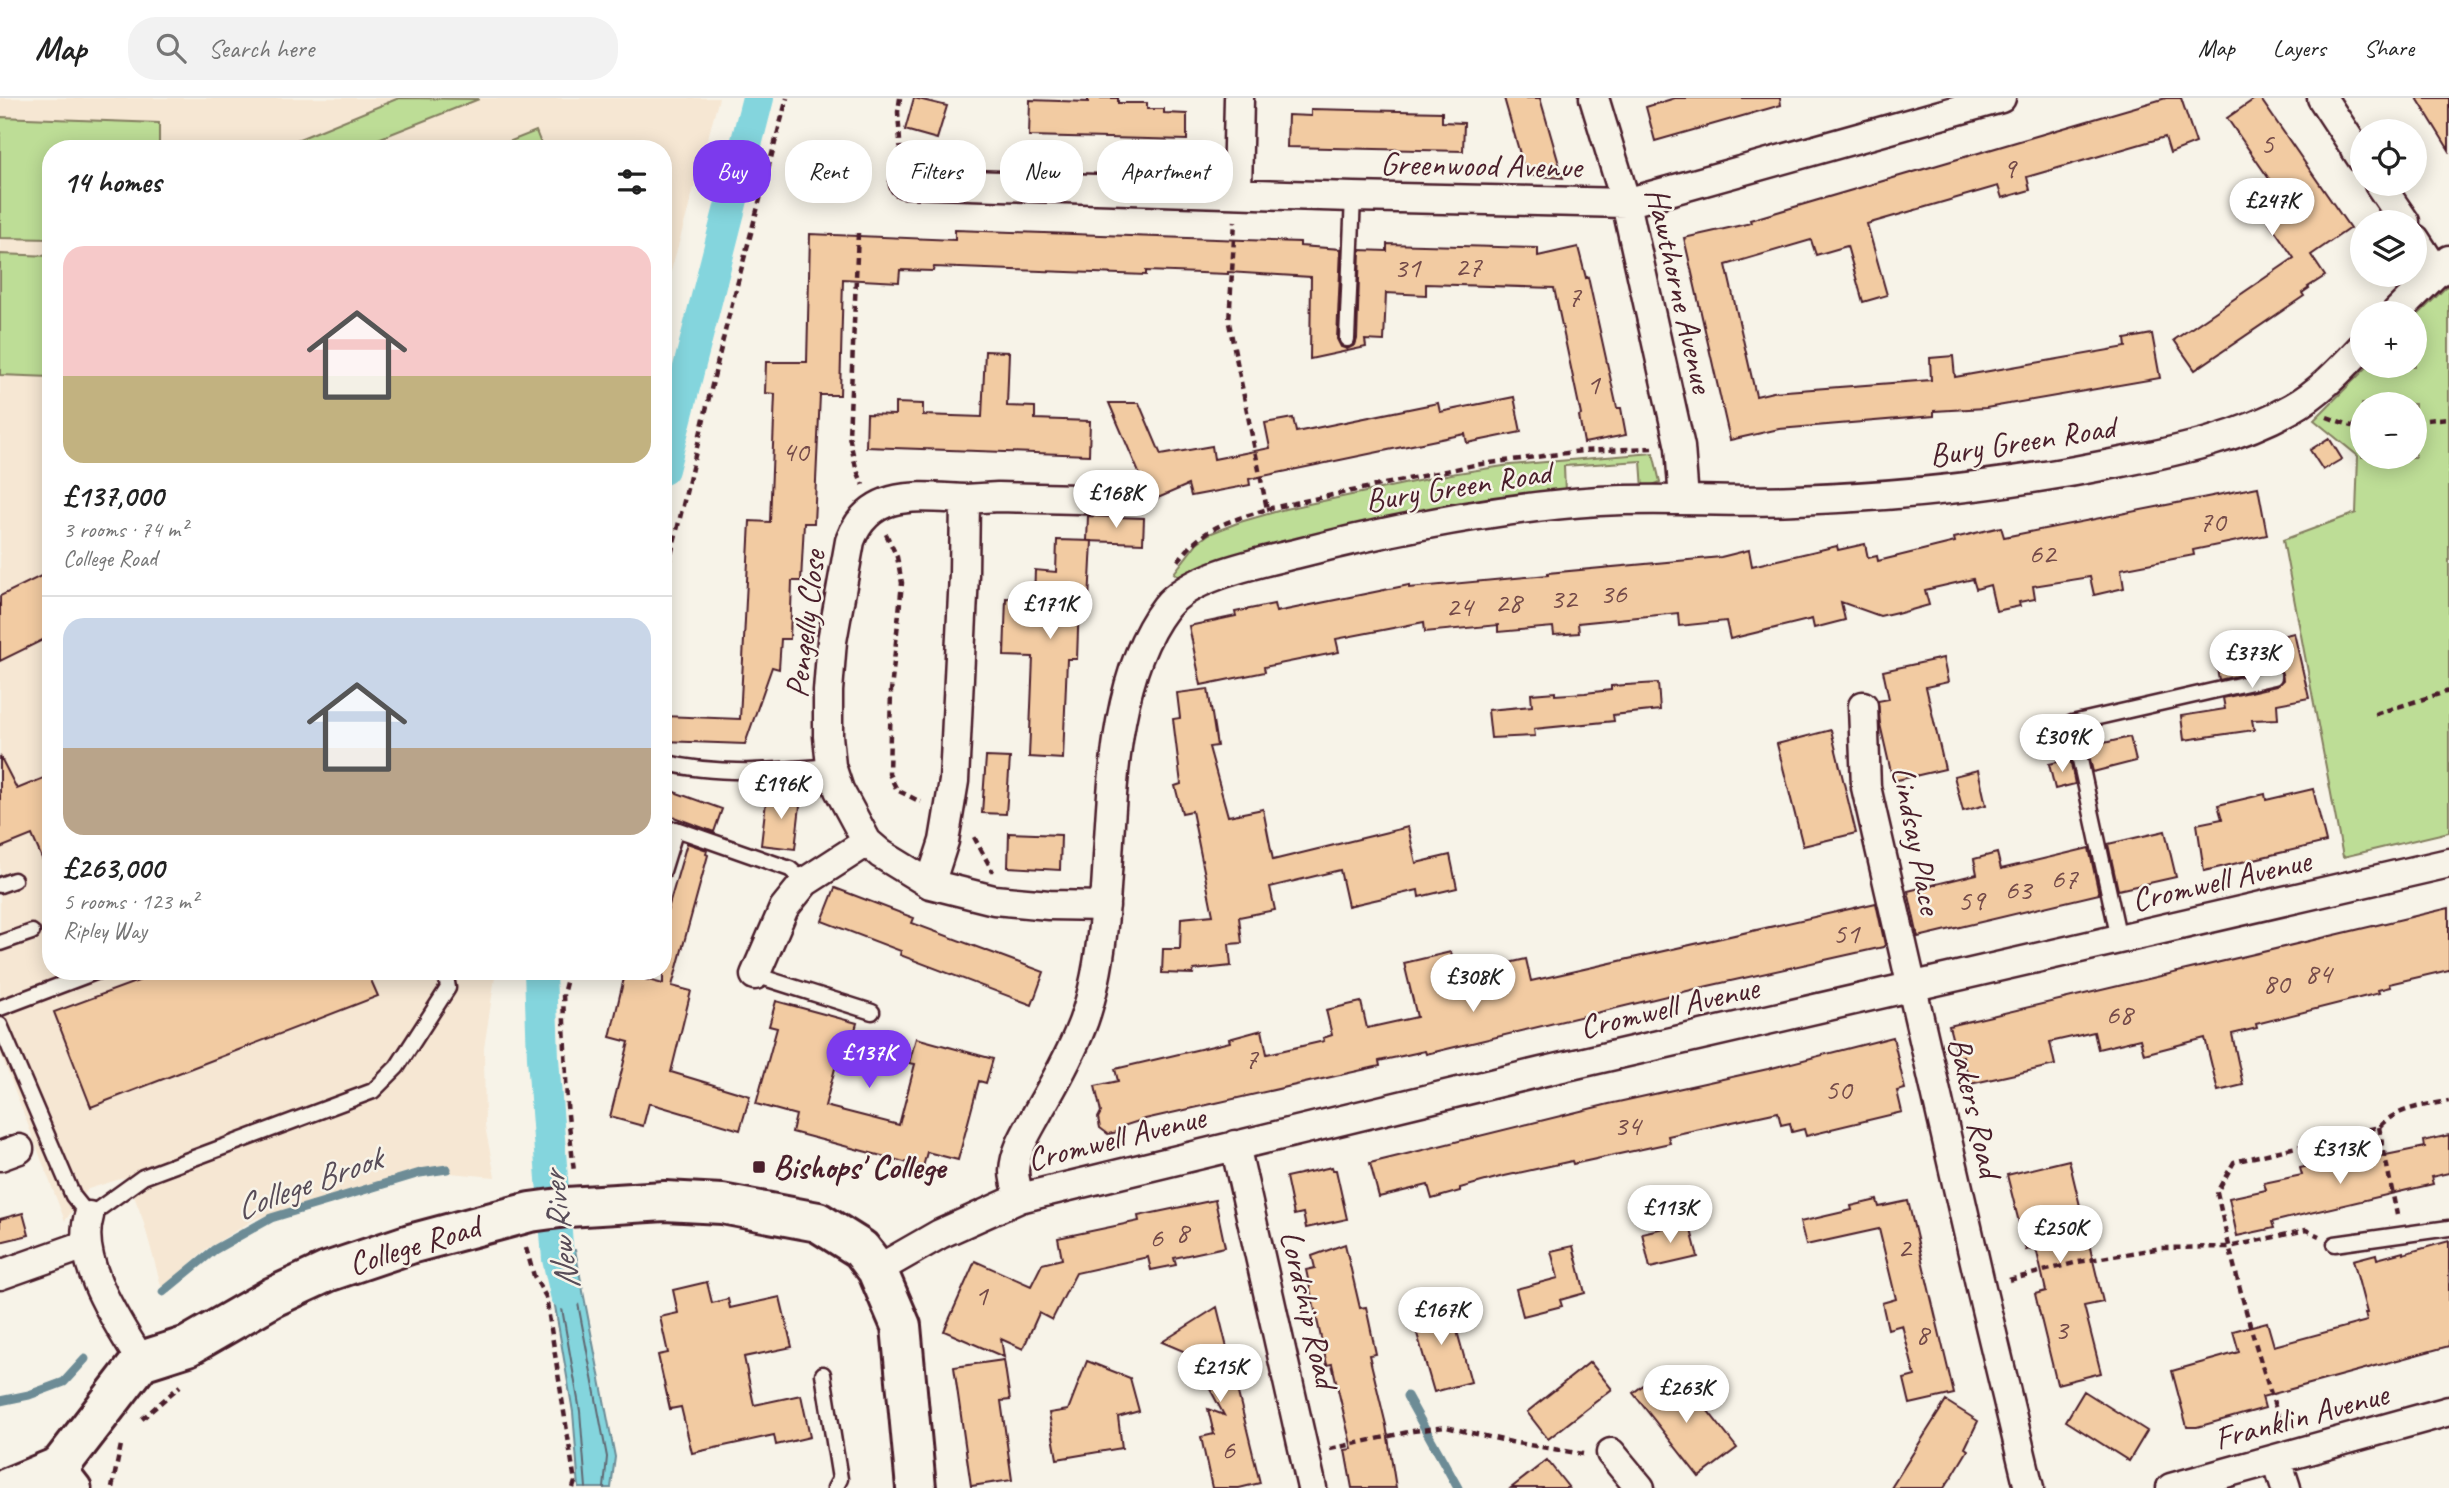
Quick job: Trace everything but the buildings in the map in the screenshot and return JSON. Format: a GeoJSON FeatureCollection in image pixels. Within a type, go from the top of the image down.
{"type":"FeatureCollection","features":[{"type":"Feature","properties":{"kind":"street"},"geometry":{"type":"LineString","coordinates":[[1237,192],[1239,98]]}},
{"type":"Feature","properties":{"kind":"street","name":"Hawthorne Avenue"},"geometry":{"type":"LineString","coordinates":[[1594,98],[1626,203],[1680,447],[1684,500]]}},
{"type":"Feature","properties":{"kind":"street","name":"Greenwood Avenue"},"geometry":{"type":"LineString","coordinates":[[986,185],[1626,203],[1948,106],[2001,98]]}},
{"type":"Feature","properties":{"kind":"street"},"geometry":{"type":"LineString","coordinates":[[2322,98],[2350,141]]}},
{"type":"Feature","properties":{"kind":"street"},"geometry":{"type":"LineString","coordinates":[[2408,301],[2443,267],[2427,251]]}},
{"type":"Feature","properties":{"kind":"street","name":"Bury Green Road"},"geometry":{"type":"LineString","coordinates":[[1020,1198],[1014,1171],[1018,1153],[1066,1061],[1088,1010],[1096,980],[1105,906],[1115,766],[1127,695],[1140,652],[1153,625],[1168,604],[1188,587],[1218,575],[1395,528],[1550,505],[1606,501],[1794,500],[1931,491],[2054,475],[2160,455],[2241,433],[2269,420],[2313,394],[2350,359]]}},
{"type":"Feature","properties":{"kind":"street"},"geometry":{"type":"LineString","coordinates":[[873,508],[901,498],[965,499],[998,496],[1117,500]]}},
{"type":"Feature","properties":{"kind":"street"},"geometry":{"type":"LineString","coordinates":[[930,884],[944,841],[954,781],[965,499]]}},
{"type":"Feature","properties":{"kind":"street","name":"Pengelly Close"},"geometry":{"type":"LineString","coordinates":[[873,508],[855,528],[845,558],[832,641],[828,691],[831,766],[839,790],[867,842],[881,855],[930,884],[994,900],[1105,906]]}},
{"type":"Feature","properties":{"kind":"street","name":"Lindsay Place"},"geometry":{"type":"LineString","coordinates":[[1863,706],[1866,788],[1911,987]]}},
{"type":"Feature","properties":{"kind":"street"},"geometry":{"type":"LineString","coordinates":[[754,975],[784,908],[805,882],[867,842]]}},
{"type":"Feature","properties":{"kind":"street","name":"Cromwell Avenue"},"geometry":{"type":"LineString","coordinates":[[877,1270],[940,1234],[1020,1198],[1541,1072],[2449,863]]}},
{"type":"Feature","properties":{"kind":"street","name":"Bakers Road"},"geometry":{"type":"LineString","coordinates":[[1911,987],[2029,1488]]}},
{"type":"Feature","properties":{"kind":"street","name":"Lordship Road"},"geometry":{"type":"LineString","coordinates":[[1235,1145],[1312,1488]]}},
{"type":"Feature","properties":{"kind":"street","name":"College Road"},"geometry":{"type":"LineString","coordinates":[[141,1361],[188,1346],[273,1297],[327,1272],[410,1244],[528,1230],[571,1190],[665,1201],[722,1204],[818,1222],[861,1249],[877,1270],[901,1326],[916,1488]]}},
{"type":"Feature","properties":{"kind":"street"},"geometry":{"type":"LineString","coordinates":[[7,1488],[68,1477],[141,1361],[116,1318],[85,1245],[85,1226],[89,1216]]}},
{"type":"Feature","properties":{"kind":"street"},"geometry":{"type":"LineString","coordinates":[[0,1275],[85,1245]]}},
{"type":"Feature","properties":{"kind":"street","name":"Franklin Avenue"},"geometry":{"type":"LineString","coordinates":[[2171,1488],[2449,1411]]}},
{"type":"Feature","properties":{"kind":"street"},"geometry":{"type":"LineString","coordinates":[[1611,1453],[1640,1488]]}},
{"type":"Feature","properties":{"kind":"street"},"geometry":{"type":"LineString","coordinates":[[2284,1458],[2286,1488]]}},
{"type":"Feature","properties":{"kind":"lane"},"geometry":{"type":"LineString","coordinates":[[1347,339],[1353,197]]}},
{"type":"Feature","properties":{"kind":"lane"},"geometry":{"type":"LineString","coordinates":[[2119,939],[2072,723],[2274,677]]}},
{"type":"Feature","properties":{"kind":"lane"},"geometry":{"type":"LineString","coordinates":[[672,764],[743,771],[831,766]]}},
{"type":"Feature","properties":{"kind":"lane"},"geometry":{"type":"LineString","coordinates":[[672,842],[676,829],[790,869],[805,882]]}},
{"type":"Feature","properties":{"kind":"lane"},"geometry":{"type":"LineString","coordinates":[[0,943],[32,932]]}},
{"type":"Feature","properties":{"kind":"lane"},"geometry":{"type":"LineString","coordinates":[[754,975],[872,1012]]}},
{"type":"Feature","properties":{"kind":"lane"},"geometry":{"type":"LineString","coordinates":[[0,1008],[74,980]]}},
{"type":"Feature","properties":{"kind":"lane"},"geometry":{"type":"LineString","coordinates":[[0,1025],[73,1196],[89,1216],[143,1177],[373,1091],[397,1067],[448,988],[447,980]]}},
{"type":"Feature","properties":{"kind":"lane"},"geometry":{"type":"LineString","coordinates":[[2335,1244],[2449,1228]]}},
{"type":"Feature","properties":{"kind":"lane"},"geometry":{"type":"LineString","coordinates":[[824,1374],[840,1479],[835,1488]]}},
{"type":"Feature","properties":{"kind":"path"},"geometry":{"type":"LineString","coordinates":[[672,551],[728,319],[787,98]]}},
{"type":"Feature","properties":{"kind":"path"},"geometry":{"type":"LineString","coordinates":[[899,140],[900,98]]}},
{"type":"Feature","properties":{"kind":"path"},"geometry":{"type":"LineString","coordinates":[[1237,192],[1229,323],[1267,509]]}},
{"type":"Feature","properties":{"kind":"path"},"geometry":{"type":"LineString","coordinates":[[858,233],[849,436],[856,468],[897,557],[902,583],[891,691],[888,774],[897,790],[949,814],[964,824],[980,845],[991,867],[997,884],[994,900]]}},
{"type":"Feature","properties":{"kind":"path"},"geometry":{"type":"LineString","coordinates":[[2427,420],[2449,418]]}},
{"type":"Feature","properties":{"kind":"path"},"geometry":{"type":"LineString","coordinates":[[1168,604],[1156,588],[1197,537],[1216,527],[1267,509],[1474,465],[1582,451],[1680,447]]}},
{"type":"Feature","properties":{"kind":"path"},"geometry":{"type":"LineString","coordinates":[[2375,714],[2449,691]]}},
{"type":"Feature","properties":{"kind":"path"},"geometry":{"type":"LineString","coordinates":[[567,980],[563,994],[571,1190]]}},
{"type":"Feature","properties":{"kind":"path"},"geometry":{"type":"LineString","coordinates":[[2284,1458],[2217,1192],[2234,1162],[2379,1127],[2385,1121],[2416,1107],[2449,1101]]}},
{"type":"Feature","properties":{"kind":"path"},"geometry":{"type":"LineString","coordinates":[[2379,1127],[2402,1236]]}},
{"type":"Feature","properties":{"kind":"path"},"geometry":{"type":"LineString","coordinates":[[528,1230],[534,1276],[546,1297],[575,1482],[573,1488]]}},
{"type":"Feature","properties":{"kind":"path"},"geometry":{"type":"LineString","coordinates":[[1981,1287],[2078,1262],[2161,1248],[2229,1247],[2306,1230],[2335,1244]]}},
{"type":"Feature","properties":{"kind":"path"},"geometry":{"type":"LineString","coordinates":[[136,1425],[181,1386]]}},
{"type":"Feature","properties":{"kind":"path"},"geometry":{"type":"LineString","coordinates":[[1305,1455],[1413,1431],[1446,1427],[1577,1455],[1611,1453]]}},
{"type":"Feature","properties":{"kind":"path"},"geometry":{"type":"LineString","coordinates":[[112,1488],[120,1447],[124,1440]]}},
{"type":"Feature","properties":{"kind":"shaded area"},"geometry":{"type":"Polygon","coordinates":[[[0,98],[719,98],[707,140],[693,140],[693,192],[672,268],[672,140],[42,140],[42,980],[495,980],[484,1048],[485,1126],[495,1177],[416,1170],[255,1219],[205,1250],[162,1289],[143,1220],[127,1177],[88,1189],[65,1221],[0,1052],[0,98]]]}},
{"type":"Feature","properties":{"kind":"green space"},"geometry":{"type":"Polygon","coordinates":[[[399,98],[479,99],[376,140],[297,140],[399,98]]]}},
{"type":"Feature","properties":{"kind":"green space"},"geometry":{"type":"Polygon","coordinates":[[[0,117],[159,123],[159,140],[42,140],[42,239],[0,238],[0,117]]]}},
{"type":"Feature","properties":{"kind":"green space"},"geometry":{"type":"Polygon","coordinates":[[[536,131],[540,140],[514,140],[536,131]]]}},
{"type":"Feature","properties":{"kind":"green space"},"geometry":{"type":"Polygon","coordinates":[[[0,254],[42,256],[42,377],[0,375],[0,254]]]}},
{"type":"Feature","properties":{"kind":"green space"},"geometry":{"type":"Polygon","coordinates":[[[2449,284],[2449,832],[2343,857],[2283,540],[2356,513],[2358,469],[2427,469],[2427,392],[2350,392],[2350,449],[2314,420],[2356,378],[2427,378],[2427,306],[2449,284]]]}},
{"type":"Feature","properties":{"kind":"green space"},"geometry":{"type":"Polygon","coordinates":[[[1653,453],[1660,482],[1643,489],[1641,461],[1564,466],[1565,492],[1404,514],[1249,551],[1200,567],[1180,578],[1174,573],[1197,543],[1209,534],[1285,509],[1451,474],[1510,465],[1653,453]]]}},
{"type":"Feature","properties":{"kind":"water"},"geometry":{"type":"Polygon","coordinates":[[[575,1250],[615,1457],[611,1488],[579,1488],[573,1412],[546,1253],[575,1250]]]}},
{"type":"Feature","properties":{"kind":"waterway","name":"New River"},"geometry":{"type":"LineString","coordinates":[[672,434],[758,98]]}},
{"type":"Feature","properties":{"kind":"waterway","name":"New River"},"geometry":{"type":"LineString","coordinates":[[540,980],[543,1058],[558,1259],[566,1294]]}},
{"type":"Feature","properties":{"kind":"waterway","name":"College Brook"},"geometry":{"type":"LineString","coordinates":[[163,1292],[214,1250],[271,1218],[420,1173],[447,1169]]}},
{"type":"Feature","properties":{"kind":"waterway","name":"College Brook"},"geometry":{"type":"LineString","coordinates":[[0,1401],[29,1395],[64,1382],[85,1359]]}},
{"type":"Feature","properties":{"kind":"waterway","name":"College Brook"},"geometry":{"type":"LineString","coordinates":[[1407,1396],[1458,1488]]}},
{"type":"Feature","properties":{"kind":"place","name":"Bishops' College"},"geometry":{"type":"Point","coordinates":[759,1167]}}]}
